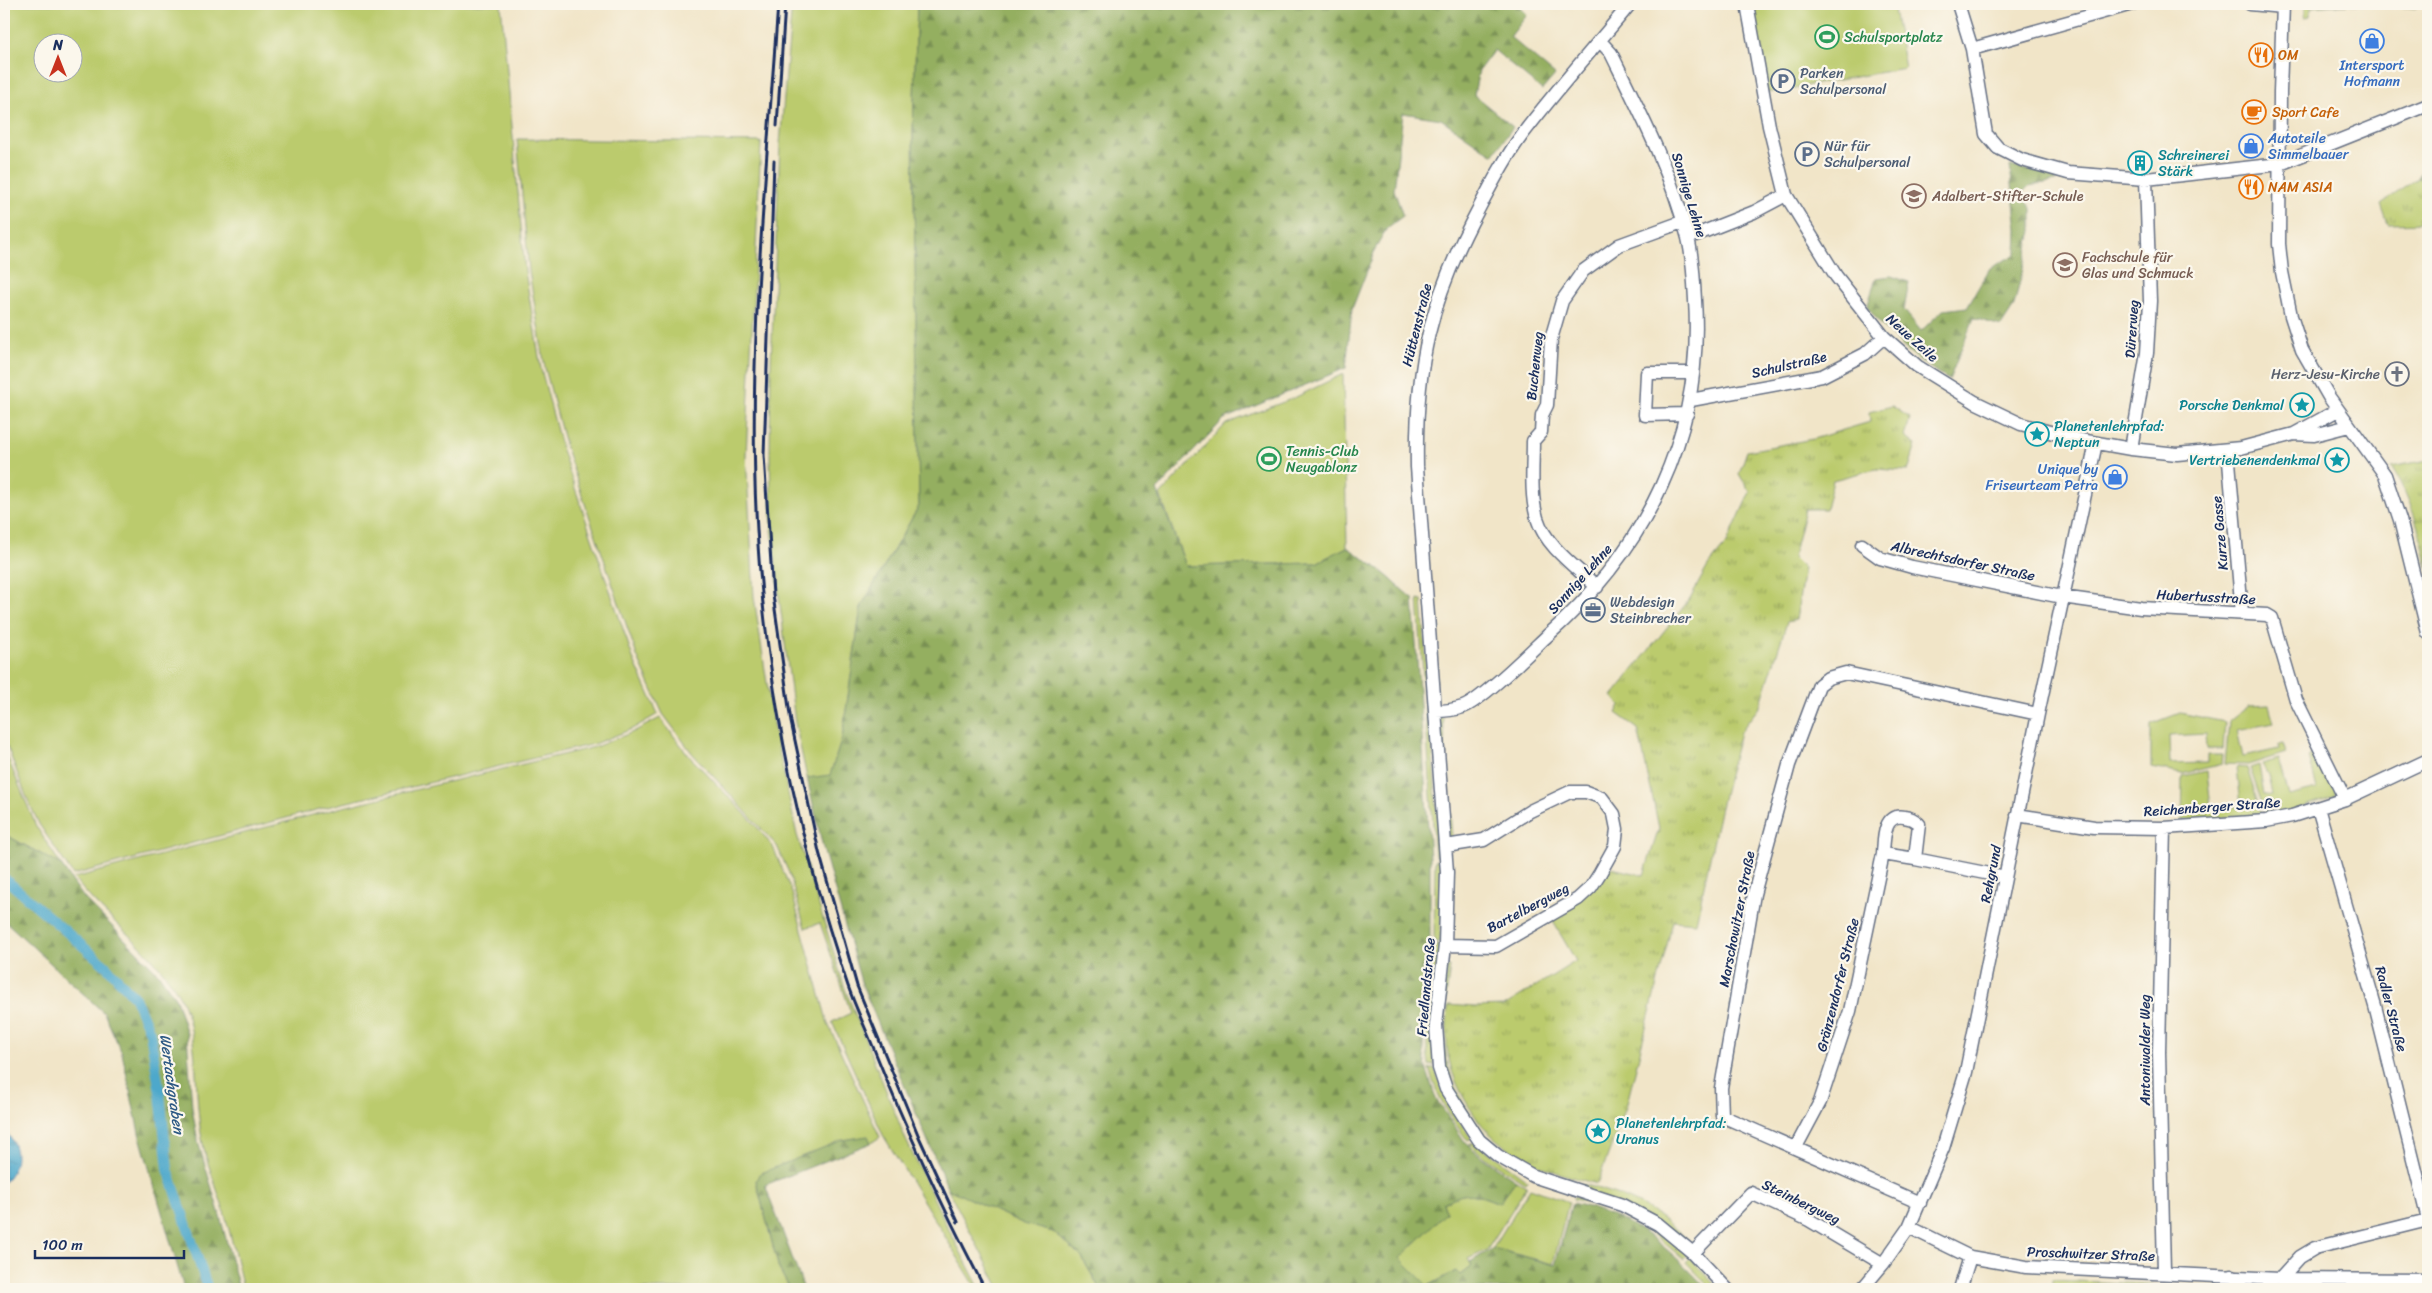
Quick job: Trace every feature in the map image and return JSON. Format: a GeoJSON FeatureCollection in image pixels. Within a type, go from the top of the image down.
{"type":"FeatureCollection","features":[{"type":"Feature","properties":{"kind":"street","name":"Hüttenstraße"},"geometry":{"type":"LineString","coordinates":[[1436,711],[1416,440],[1420,374],[1430,324],[1443,281],[1457,249],[1487,192],[1522,136],[1630,4]]}},
{"type":"Feature","properties":{"kind":"street","name":"Neue Zeile"},"geometry":{"type":"LineString","coordinates":[[1747,4],[1769,126],[1786,195],[1836,276],[1884,337],[1917,366],[1974,402],[2021,424],[2132,450],[2177,454],[2228,450],[2294,434],[2338,410]]}},
{"type":"Feature","properties":{"kind":"street"},"geometry":{"type":"LineString","coordinates":[[1958,4],[1972,49],[1986,134],[1991,143],[2022,160],[2068,173],[2146,179],[2280,164],[2428,105]]}},
{"type":"Feature","properties":{"kind":"street"},"geometry":{"type":"LineString","coordinates":[[1972,49],[2132,4]]}},
{"type":"Feature","properties":{"kind":"street"},"geometry":{"type":"LineString","coordinates":[[2250,4],[2283,6],[2279,244],[2282,272],[2291,316],[2302,350],[2338,410],[2385,475],[2423,593],[2428,633]]}},
{"type":"Feature","properties":{"kind":"street","name":"Sonnige Lehne"},"geometry":{"type":"LineString","coordinates":[[1436,711],[1465,707],[1481,696],[1563,622],[1597,587],[1632,542],[1656,500],[1691,400],[1697,330],[1688,238],[1673,188],[1659,151],[1611,53],[1600,41]]}},
{"type":"Feature","properties":{"kind":"street","name":"Dürerweg"},"geometry":{"type":"LineString","coordinates":[[2132,450],[2147,353],[2150,301],[2146,179]]}},
{"type":"Feature","properties":{"kind":"street"},"geometry":{"type":"LineString","coordinates":[[1688,238],[1754,212],[1786,195]]}},
{"type":"Feature","properties":{"kind":"street","name":"Buchenweg"},"geometry":{"type":"LineString","coordinates":[[1597,587],[1557,549],[1537,518],[1533,484],[1533,441],[1541,432],[1542,415],[1547,405],[1551,338],[1562,301],[1583,270],[1620,245],[1682,222]]}},
{"type":"Feature","properties":{"kind":"street","name":"Schulstraße"},"geometry":{"type":"LineString","coordinates":[[1691,400],[1822,376],[1865,354],[1884,337]]}},
{"type":"Feature","properties":{"kind":"street"},"geometry":{"type":"LineString","coordinates":[[1687,414],[1645,415],[1646,373],[1693,373]]}},
{"type":"Feature","properties":{"kind":"street","name":"Neue Zeile"},"geometry":{"type":"LineString","coordinates":[[2294,434],[2314,435],[2349,426]]}},
{"type":"Feature","properties":{"kind":"street","name":"Rehgrund"},"geometry":{"type":"LineString","coordinates":[[1862,1289],[1883,1264],[1909,1227],[1943,1148],[1966,1072],[2062,597],[2096,443]]}},
{"type":"Feature","properties":{"kind":"street","name":"Kurze Gasse"},"geometry":{"type":"LineString","coordinates":[[2228,450],[2242,613]]}},
{"type":"Feature","properties":{"kind":"street","name":"Albrechtsdorfer Straße"},"geometry":{"type":"LineString","coordinates":[[1862,545],[1880,558],[1912,567],[2062,597]]}},
{"type":"Feature","properties":{"kind":"street","name":"Hubertusstraße"},"geometry":{"type":"LineString","coordinates":[[2062,597],[2142,608],[2242,613],[2267,615],[2272,618],[2296,700],[2345,799]]}},
{"type":"Feature","properties":{"kind":"street","name":"Marschowitzer Straße"},"geometry":{"type":"LineString","coordinates":[[1920,1203],[1722,1116],[1722,1088],[1754,894],[1789,765],[1819,685],[1828,678],[1846,674],[2038,714]]}},
{"type":"Feature","properties":{"kind":"street","name":"Friedlandstraße"},"geometry":{"type":"LineString","coordinates":[[1436,711],[1447,872],[1445,945],[1436,1025],[1439,1068],[1446,1089],[1479,1140],[1498,1156],[1533,1176],[1622,1204],[1658,1224],[1693,1253],[1727,1289]]}},
{"type":"Feature","properties":{"kind":"street","name":"Reichenberger Straße"},"geometry":{"type":"LineString","coordinates":[[2017,815],[2094,827],[2164,828],[2266,821],[2292,816],[2345,799],[2428,760]]}},
{"type":"Feature","properties":{"kind":"street","name":"Bartelbergweg"},"geometry":{"type":"LineString","coordinates":[[1445,945],[1496,946],[1578,900],[1591,887],[1615,846],[1616,829],[1614,814],[1602,798],[1586,792],[1570,792],[1530,810],[1484,840],[1446,846]]}},
{"type":"Feature","properties":{"kind":"street","name":"Radler Straße"},"geometry":{"type":"LineString","coordinates":[[2318,808],[2375,1006],[2428,1220]]}},
{"type":"Feature","properties":{"kind":"street","name":"Gränzendorfer Straße"},"geometry":{"type":"LineString","coordinates":[[1796,1147],[1820,1102],[1850,1011],[1883,854],[1886,826],[1890,820],[1898,816],[1913,818],[1919,824],[1915,858]]}},
{"type":"Feature","properties":{"kind":"street","name":"Antoniwalder Weg"},"geometry":{"type":"LineString","coordinates":[[2164,828],[2159,1052],[2164,1272]]}},
{"type":"Feature","properties":{"kind":"street"},"geometry":{"type":"LineString","coordinates":[[1883,854],[1915,858],[2005,877]]}},
{"type":"Feature","properties":{"kind":"street","name":"Steinbergweg"},"geometry":{"type":"LineString","coordinates":[[1693,1253],[1751,1193],[1810,1220],[1883,1264]]}},
{"type":"Feature","properties":{"kind":"street"},"geometry":{"type":"LineString","coordinates":[[2280,1279],[2300,1257],[2315,1248],[2428,1220]]}},
{"type":"Feature","properties":{"kind":"street","name":"Proschwitzer Straße"},"geometry":{"type":"LineString","coordinates":[[1909,1227],[1970,1256],[2026,1267],[2164,1272],[2280,1279],[2428,1280]]}},
{"type":"Feature","properties":{"kind":"street"},"geometry":{"type":"LineString","coordinates":[[1960,1289],[1970,1256]]}},
{"type":"Feature","properties":{"kind":"street"},"geometry":{"type":"LineString","coordinates":[[2230,1289],[2232,1276]]}},
{"type":"Feature","properties":{"kind":"green space"},"geometry":{"type":"Polygon","coordinates":[[[4,4],[501,4],[525,271],[541,369],[562,450],[633,658],[658,714],[632,729],[594,744],[335,805],[73,875],[39,824],[4,738],[4,4]]]}},
{"type":"Feature","properties":{"kind":"green space"},"geometry":{"type":"Polygon","coordinates":[[[792,4],[917,4],[913,133],[919,506],[861,607],[842,738],[830,776],[807,778],[795,722],[779,596],[772,529],[770,457],[771,363],[780,144],[792,4]]]}},
{"type":"Feature","properties":{"kind":"green space"},"geometry":{"type":"Polygon","coordinates":[[[917,4],[1518,4],[1527,15],[1510,37],[1555,75],[1542,90],[1494,50],[1479,70],[1474,95],[1513,127],[1493,155],[1441,119],[1403,113],[1394,190],[1403,216],[1387,228],[1377,245],[1352,309],[1346,368],[1224,419],[1157,490],[1186,566],[1316,563],[1347,547],[1381,571],[1413,598],[1430,858],[1430,943],[1423,1049],[1426,1068],[1436,1099],[1465,1142],[1483,1158],[1516,1180],[1499,1203],[1471,1194],[1458,1196],[1443,1203],[1446,1213],[1400,1258],[1428,1286],[1456,1271],[1460,1275],[1472,1266],[1470,1262],[1493,1248],[1555,1265],[1572,1203],[1613,1216],[1647,1234],[1677,1259],[1707,1289],[1100,1289],[1081,1256],[1053,1232],[1024,1224],[948,1189],[862,985],[824,852],[807,778],[830,775],[842,738],[861,607],[919,506],[913,133],[917,4]]]}},
{"type":"Feature","properties":{"kind":"green space","name":"Schulsportplatz"},"geometry":{"type":"Polygon","coordinates":[[[1751,4],[1893,4],[1905,68],[1767,93],[1751,4]]]}},
{"type":"Feature","properties":{"kind":"green space"},"geometry":{"type":"Polygon","coordinates":[[[2347,4],[2311,7],[2311,16],[2305,17],[2305,5],[2347,4]]]}},
{"type":"Feature","properties":{"kind":"green space"},"geometry":{"type":"Polygon","coordinates":[[[2350,4],[2416,4],[2416,8],[2350,4]]]}},
{"type":"Feature","properties":{"kind":"green space"},"geometry":{"type":"Polygon","coordinates":[[[517,139],[761,142],[746,455],[754,597],[773,723],[797,835],[845,989],[906,1140],[945,1222],[980,1289],[977,1289],[883,1135],[832,1022],[851,1013],[820,923],[805,928],[789,873],[777,846],[692,753],[663,714],[637,656],[566,448],[545,368],[529,271],[517,139]]]}},
{"type":"Feature","properties":{"kind":"green space"},"geometry":{"type":"Polygon","coordinates":[[[2428,165],[2428,184],[2418,178],[2420,172],[2428,165]]]}},
{"type":"Feature","properties":{"kind":"green space"},"geometry":{"type":"Polygon","coordinates":[[[2010,166],[2057,176],[2056,181],[2029,186],[2021,194],[2032,208],[2032,231],[2014,306],[2001,326],[1974,318],[1949,380],[1904,348],[1867,307],[1876,278],[1891,276],[1909,282],[1904,310],[1921,331],[1943,310],[1967,307],[1990,268],[2016,254],[2017,230],[2010,166]]]}},
{"type":"Feature","properties":{"kind":"green space"},"geometry":{"type":"Polygon","coordinates":[[[2418,178],[2428,184],[2428,223],[2388,224],[2381,204],[2418,178]]]}},
{"type":"Feature","properties":{"kind":"green space","name":"Tennis-Club Neugablonz"},"geometry":{"type":"Polygon","coordinates":[[[1343,374],[1347,547],[1316,563],[1186,566],[1160,495],[1226,424],[1294,398],[1343,374]]]}},
{"type":"Feature","properties":{"kind":"green space"},"geometry":{"type":"Polygon","coordinates":[[[1892,406],[1910,418],[1905,437],[1916,445],[1908,471],[1876,469],[1833,480],[1826,509],[1805,509],[1793,557],[1804,568],[1796,620],[1787,622],[1760,706],[1740,732],[1720,811],[1696,923],[1673,921],[1626,1107],[1597,1184],[1537,1165],[1520,1156],[1489,1133],[1464,1098],[1453,1073],[1448,1054],[1448,1005],[1475,1007],[1504,1006],[1576,961],[1551,918],[1606,867],[1644,875],[1659,828],[1638,729],[1616,713],[1620,705],[1612,696],[1689,600],[1708,566],[1727,543],[1750,492],[1739,474],[1747,451],[1813,439],[1870,422],[1869,412],[1892,406]]]}},
{"type":"Feature","properties":{"kind":"green space"},"geometry":{"type":"Polygon","coordinates":[[[2428,460],[2428,567],[2418,528],[2409,503],[2391,467],[2428,460]]]}},
{"type":"Feature","properties":{"kind":"green space"},"geometry":{"type":"Polygon","coordinates":[[[1418,599],[1422,600],[1440,856],[1435,856],[1418,599]]]}},
{"type":"Feature","properties":{"kind":"green space"},"geometry":{"type":"Polygon","coordinates":[[[2269,705],[2274,723],[2237,730],[2243,757],[2279,749],[2278,745],[2283,744],[2286,753],[2248,765],[2225,764],[2229,721],[2249,706],[2269,705]]]}},
{"type":"Feature","properties":{"kind":"green space"},"geometry":{"type":"Polygon","coordinates":[[[2180,713],[2225,722],[2223,749],[2207,749],[2206,734],[2169,736],[2170,764],[2207,763],[2207,755],[2223,755],[2222,764],[2182,774],[2151,768],[2151,724],[2180,713]]]}},
{"type":"Feature","properties":{"kind":"green space"},"geometry":{"type":"Polygon","coordinates":[[[1439,717],[1443,717],[1452,837],[1448,838],[1439,717]]]}},
{"type":"Feature","properties":{"kind":"green space"},"geometry":{"type":"Polygon","coordinates":[[[660,718],[690,757],[753,822],[773,847],[792,893],[828,1024],[880,1137],[871,1143],[867,1136],[756,1181],[779,1269],[790,1289],[243,1289],[226,1218],[202,1139],[194,1048],[187,1013],[170,980],[157,964],[100,908],[74,878],[339,808],[595,747],[633,732],[660,718]]]}},
{"type":"Feature","properties":{"kind":"green space"},"geometry":{"type":"Polygon","coordinates":[[[4,749],[36,826],[61,865],[4,834],[4,749]]]}},
{"type":"Feature","properties":{"kind":"green space"},"geometry":{"type":"Polygon","coordinates":[[[2317,754],[2337,795],[2291,811],[2266,815],[2250,768],[2259,765],[2264,795],[2272,795],[2268,775],[2262,764],[2279,759],[2289,796],[2317,789],[2309,756],[2317,754]]]}},
{"type":"Feature","properties":{"kind":"green space"},"geometry":{"type":"Polygon","coordinates":[[[2237,767],[2247,768],[2262,816],[2182,821],[2183,776],[2207,771],[2211,809],[2241,806],[2237,767]]]}},
{"type":"Feature","properties":{"kind":"green space"},"geometry":{"type":"Polygon","coordinates":[[[4,834],[61,865],[84,898],[158,973],[176,999],[187,1034],[192,1108],[198,1142],[239,1289],[184,1289],[139,1133],[122,1053],[104,1013],[4,920],[4,834]]]}},
{"type":"Feature","properties":{"kind":"green space"},"geometry":{"type":"Polygon","coordinates":[[[1435,860],[1440,860],[1442,898],[1440,942],[1434,942],[1435,860]]]}},
{"type":"Feature","properties":{"kind":"green space"},"geometry":{"type":"Polygon","coordinates":[[[1434,945],[1440,946],[1434,1066],[1429,1065],[1426,1035],[1427,1005],[1434,945]]]}},
{"type":"Feature","properties":{"kind":"green space"},"geometry":{"type":"Polygon","coordinates":[[[1447,967],[1450,967],[1444,1036],[1446,1056],[1450,1075],[1458,1094],[1486,1135],[1482,1137],[1462,1107],[1445,1074],[1440,1044],[1440,1028],[1447,967]]]}},
{"type":"Feature","properties":{"kind":"green space"},"geometry":{"type":"Polygon","coordinates":[[[1429,1069],[1435,1069],[1450,1106],[1472,1139],[1468,1141],[1455,1124],[1440,1098],[1429,1069]]]}},
{"type":"Feature","properties":{"kind":"green space"},"geometry":{"type":"Polygon","coordinates":[[[868,1136],[871,1143],[765,1185],[804,1289],[790,1289],[779,1269],[756,1181],[759,1174],[842,1140],[868,1136]]]}},
{"type":"Feature","properties":{"kind":"green space"},"geometry":{"type":"Polygon","coordinates":[[[1488,1137],[1522,1162],[1572,1182],[1571,1185],[1520,1164],[1484,1140],[1488,1137]]]}},
{"type":"Feature","properties":{"kind":"green space"},"geometry":{"type":"Polygon","coordinates":[[[1475,1142],[1527,1180],[1526,1183],[1484,1157],[1470,1144],[1475,1142]]]}},
{"type":"Feature","properties":{"kind":"green space"},"geometry":{"type":"Polygon","coordinates":[[[1516,1180],[1527,1186],[1487,1250],[1468,1259],[1472,1266],[1460,1275],[1456,1271],[1428,1286],[1399,1257],[1446,1213],[1443,1203],[1458,1196],[1471,1194],[1499,1203],[1516,1180]]]}},
{"type":"Feature","properties":{"kind":"green space"},"geometry":{"type":"Polygon","coordinates":[[[1576,1183],[1626,1198],[1640,1205],[1667,1222],[1694,1246],[1576,1186],[1576,1183]]]}},
{"type":"Feature","properties":{"kind":"green space"},"geometry":{"type":"Polygon","coordinates":[[[1530,1188],[1569,1202],[1553,1264],[1493,1248],[1530,1188]]]}},
{"type":"Feature","properties":{"kind":"green space"},"geometry":{"type":"Polygon","coordinates":[[[948,1189],[1024,1224],[1053,1232],[1081,1256],[1100,1289],[1000,1289],[948,1189]]]}},
{"type":"Feature","properties":{"kind":"green space"},"geometry":{"type":"Polygon","coordinates":[[[1574,1196],[1620,1209],[1655,1228],[1688,1255],[1683,1259],[1658,1238],[1633,1221],[1590,1203],[1573,1199],[1574,1196]]]}},
{"type":"Feature","properties":{"kind":"green space"},"geometry":{"type":"Polygon","coordinates":[[[1690,1258],[1720,1289],[1712,1289],[1686,1262],[1690,1258]]]}},
{"type":"Feature","properties":{"kind":"green space"},"geometry":{"type":"Polygon","coordinates":[[[2052,1280],[2196,1286],[2196,1289],[2052,1289],[2052,1280]]]}},
{"type":"Feature","properties":{"kind":"water"},"geometry":{"type":"Polygon","coordinates":[[[4,1130],[13,1142],[16,1156],[13,1170],[4,1182],[4,1130]]]}},
{"type":"Feature","properties":{"kind":"waterway","name":"Wertachgraben"},"geometry":{"type":"LineString","coordinates":[[4,878],[107,967],[135,998],[150,1032],[160,1093],[168,1169],[208,1289]]}},
{"type":"Feature","properties":{"kind":"railway"},"geometry":{"type":"LineString","coordinates":[[778,4],[763,201],[754,398],[757,530],[761,588],[777,703],[787,761],[814,875],[854,1003],[941,1202],[985,1289]]}},
{"type":"Feature","properties":{"kind":"railway"},"geometry":{"type":"LineString","coordinates":[[777,126],[785,4]]}},
{"type":"Feature","properties":{"kind":"railway"},"geometry":{"type":"LineString","coordinates":[[774,161],[764,455],[773,595],[791,722],[819,852],[857,986],[919,1137],[958,1222]]}},
{"type":"Feature","properties":{"kind":"place","name":"Schulsportplatz"},"geometry":{"type":"Point","coordinates":[1827,37]}},
{"type":"Feature","properties":{"kind":"place","name":"Intersport Hofmann"},"geometry":{"type":"Point","coordinates":[2372,41]}},
{"type":"Feature","properties":{"kind":"place","name":"OM"},"geometry":{"type":"Point","coordinates":[2261,55]}},
{"type":"Feature","properties":{"kind":"place","name":"Parken Schulpersonal"},"geometry":{"type":"Point","coordinates":[1783,81]}},
{"type":"Feature","properties":{"kind":"place","name":"Sport Cafe"},"geometry":{"type":"Point","coordinates":[2254,112]}},
{"type":"Feature","properties":{"kind":"place","name":"Autoteile Simmelbauer"},"geometry":{"type":"Point","coordinates":[2251,146]}},
{"type":"Feature","properties":{"kind":"place","name":"Nür für Schulpersonal"},"geometry":{"type":"Point","coordinates":[1807,154]}},
{"type":"Feature","properties":{"kind":"place","name":"Schreinerei Stärk"},"geometry":{"type":"Point","coordinates":[2140,163]}},
{"type":"Feature","properties":{"kind":"place","name":"NAM ASIA"},"geometry":{"type":"Point","coordinates":[2251,187]}},
{"type":"Feature","properties":{"kind":"place","name":"Adalbert-Stifter-Schule"},"geometry":{"type":"Point","coordinates":[1914,196]}},
{"type":"Feature","properties":{"kind":"place","name":"Fachschule für Glas und Schmuck"},"geometry":{"type":"Point","coordinates":[2065,265]}},
{"type":"Feature","properties":{"kind":"place","name":"Herz-Jesu-Kirche"},"geometry":{"type":"Point","coordinates":[2397,374]}},
{"type":"Feature","properties":{"kind":"place","name":"Porsche Denkmal"},"geometry":{"type":"Point","coordinates":[2302,405]}},
{"type":"Feature","properties":{"kind":"place","name":"Planetenlehrpfad: Neptun"},"geometry":{"type":"Point","coordinates":[2037,434]}},
{"type":"Feature","properties":{"kind":"place","name":"Tennis-Club Neugablonz"},"geometry":{"type":"Point","coordinates":[1269,459]}},
{"type":"Feature","properties":{"kind":"place","name":"Vertriebenendenkmal"},"geometry":{"type":"Point","coordinates":[2337,460]}},
{"type":"Feature","properties":{"kind":"place","name":"Unique by Friseurteam Petra"},"geometry":{"type":"Point","coordinates":[2115,477]}},
{"type":"Feature","properties":{"kind":"place","name":"Webdesign Steinbrecher"},"geometry":{"type":"Point","coordinates":[1593,610]}},
{"type":"Feature","properties":{"kind":"place","name":"Planetenlehrpfad: Uranus"},"geometry":{"type":"Point","coordinates":[1598,1131]}}]}
